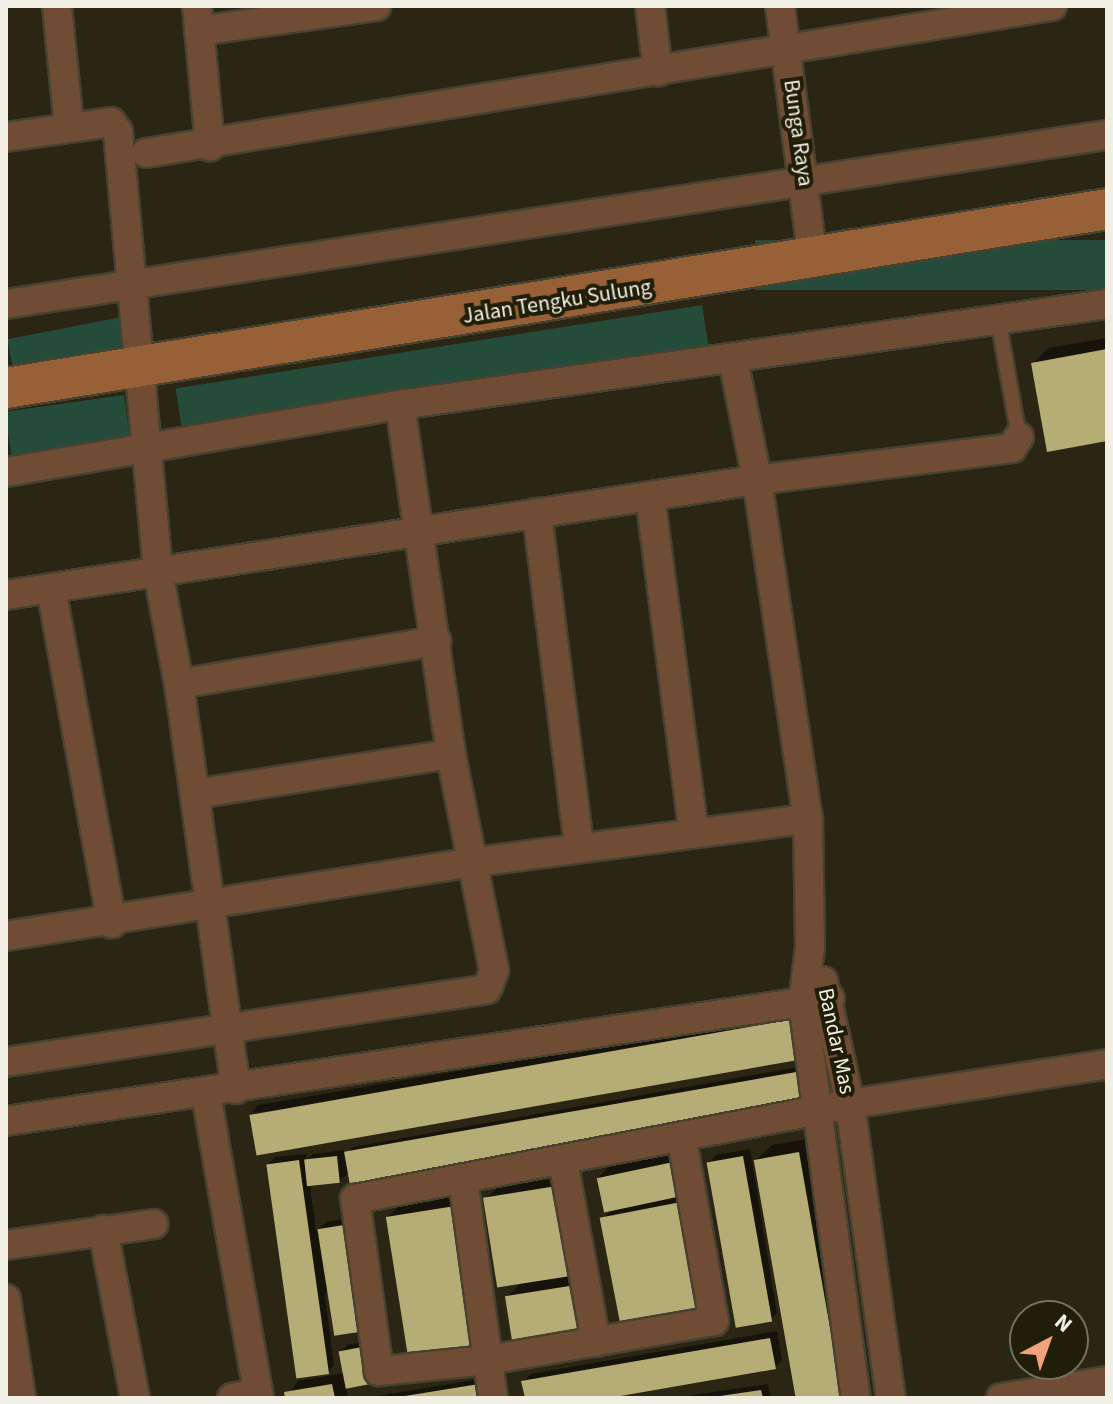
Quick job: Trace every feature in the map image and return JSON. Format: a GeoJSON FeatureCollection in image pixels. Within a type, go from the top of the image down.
{"type":"FeatureCollection","features":[{"type":"Feature","properties":{"kind":"street"},"geometry":{"type":"LineString","coordinates":[[57,6],[69,126]]}},
{"type":"Feature","properties":{"kind":"street"},"geometry":{"type":"LineString","coordinates":[[210,146],[198,19],[376,6]]}},
{"type":"Feature","properties":{"kind":"street"},"geometry":{"type":"LineString","coordinates":[[650,6],[658,72]]}},
{"type":"Feature","properties":{"kind":"street","name":"Bunga Raya"},"geometry":{"type":"LineString","coordinates":[[780,6],[806,180],[813,260]]}},
{"type":"Feature","properties":{"kind":"street"},"geometry":{"type":"LineString","coordinates":[[146,153],[210,146],[658,72],[909,17],[1052,6]]}},
{"type":"Feature","properties":{"kind":"street"},"geometry":{"type":"LineString","coordinates":[[6,137],[111,122],[118,132],[158,572],[179,684],[236,1089]]}},
{"type":"Feature","properties":{"kind":"street"},"geometry":{"type":"LineString","coordinates":[[6,304],[1107,135]]}},
{"type":"Feature","properties":{"kind":"street","name":"Jalan Tengku Sulung"},"geometry":{"type":"LineString","coordinates":[[6,388],[138,370],[1107,209]]}},
{"type":"Feature","properties":{"kind":"street"},"geometry":{"type":"LineString","coordinates":[[6,472],[145,452],[400,405],[1107,304]]}},
{"type":"Feature","properties":{"kind":"street","name":"Bandar Mas"},"geometry":{"type":"LineString","coordinates":[[733,359],[757,479],[808,819],[810,947],[816,1000],[815,1112],[856,1398]]}},
{"type":"Feature","properties":{"kind":"street"},"geometry":{"type":"LineString","coordinates":[[6,1062],[486,989],[494,970],[475,862],[451,754],[421,531],[400,405]]}},
{"type":"Feature","properties":{"kind":"street"},"geometry":{"type":"LineString","coordinates":[[6,595],[757,479],[1012,448],[1019,437]]}},
{"type":"Feature","properties":{"kind":"street"},"geometry":{"type":"LineString","coordinates":[[650,496],[694,833]]}},
{"type":"Feature","properties":{"kind":"street"},"geometry":{"type":"LineString","coordinates":[[537,513],[579,847]]}},
{"type":"Feature","properties":{"kind":"street"},"geometry":{"type":"LineString","coordinates":[[51,588],[112,923]]}},
{"type":"Feature","properties":{"kind":"street"},"geometry":{"type":"LineString","coordinates":[[179,684],[436,641]]}},
{"type":"Feature","properties":{"kind":"street"},"geometry":{"type":"LineString","coordinates":[[195,794],[451,754]]}},
{"type":"Feature","properties":{"kind":"street"},"geometry":{"type":"LineString","coordinates":[[6,936],[112,923],[475,862],[808,819]]}},
{"type":"Feature","properties":{"kind":"street"},"geometry":{"type":"LineString","coordinates":[[6,1121],[206,1094],[816,1000]]}},
{"type":"Feature","properties":{"kind":"street","name":"Bandar Mas"},"geometry":{"type":"LineString","coordinates":[[816,1000],[850,1104],[891,1398]]}},
{"type":"Feature","properties":{"kind":"street"},"geometry":{"type":"LineString","coordinates":[[682,1140],[714,1320],[488,1360],[379,1371],[355,1217],[355,1199],[682,1140],[850,1104],[1107,1064]]}},
{"type":"Feature","properties":{"kind":"street"},"geometry":{"type":"LineString","coordinates":[[206,1094],[250,1396]]}},
{"type":"Feature","properties":{"kind":"street"},"geometry":{"type":"LineString","coordinates":[[563,1161],[596,1342]]}},
{"type":"Feature","properties":{"kind":"street"},"geometry":{"type":"LineString","coordinates":[[463,1179],[493,1398]]}},
{"type":"Feature","properties":{"kind":"street"},"geometry":{"type":"LineString","coordinates":[[6,1245],[154,1224]]}},
{"type":"Feature","properties":{"kind":"street"},"geometry":{"type":"LineString","coordinates":[[103,1230],[135,1398]]}},
{"type":"Feature","properties":{"kind":"street"},"geometry":{"type":"LineString","coordinates":[[6,1299],[21,1398]]}},
{"type":"Feature","properties":{"kind":"street"},"geometry":{"type":"LineString","coordinates":[[1001,1398],[1107,1381]]}},
{"type":"Feature","properties":{"kind":"lane"},"geometry":{"type":"LineString","coordinates":[[998,319],[1019,437]]}},
{"type":"Feature","properties":{"kind":"green space"},"geometry":{"type":"Polygon","coordinates":[[[755,240],[1107,240],[1107,290],[755,290],[755,240]]]}},
{"type":"Feature","properties":{"kind":"green space"},"geometry":{"type":"Polygon","coordinates":[[[702,305],[709,349],[183,433],[176,388],[702,305]]]}},
{"type":"Feature","properties":{"kind":"green space"},"geometry":{"type":"Polygon","coordinates":[[[127,316],[135,357],[15,381],[7,339],[127,316]]]}},
{"type":"Feature","properties":{"kind":"green space"},"geometry":{"type":"Polygon","coordinates":[[[124,395],[131,443],[12,459],[6,412],[124,395]]]}},
{"type":"Feature","properties":{"kind":"building"},"geometry":{"type":"Polygon","coordinates":[[[1107,349],[1107,441],[1047,452],[1031,363],[1107,349]]]}},
{"type":"Feature","properties":{"kind":"building"},"geometry":{"type":"Polygon","coordinates":[[[794,1019],[801,1059],[257,1155],[249,1115],[794,1019]]]}},
{"type":"Feature","properties":{"kind":"building"},"geometry":{"type":"Polygon","coordinates":[[[802,1071],[809,1110],[351,1191],[344,1152],[802,1071]]]}},
{"type":"Feature","properties":{"kind":"building"},"geometry":{"type":"Polygon","coordinates":[[[799,1152],[842,1398],[796,1398],[754,1160],[799,1152]]]}},
{"type":"Feature","properties":{"kind":"building"},"geometry":{"type":"Polygon","coordinates":[[[337,1156],[340,1183],[307,1186],[304,1159],[337,1156]]]}},
{"type":"Feature","properties":{"kind":"building"},"geometry":{"type":"Polygon","coordinates":[[[743,1156],[772,1321],[736,1328],[707,1162],[743,1156]]]}},
{"type":"Feature","properties":{"kind":"building"},"geometry":{"type":"Polygon","coordinates":[[[299,1160],[329,1374],[296,1378],[266,1165],[299,1160]]]}},
{"type":"Feature","properties":{"kind":"building"},"geometry":{"type":"Polygon","coordinates":[[[678,1161],[685,1195],[604,1212],[597,1178],[678,1161]]]}},
{"type":"Feature","properties":{"kind":"building"},"geometry":{"type":"Polygon","coordinates":[[[563,1185],[577,1275],[497,1288],[483,1198],[563,1185]]]}},
{"type":"Feature","properties":{"kind":"building"},"geometry":{"type":"Polygon","coordinates":[[[686,1201],[708,1313],[621,1330],[600,1218],[686,1201]]]}},
{"type":"Feature","properties":{"kind":"building"},"geometry":{"type":"Polygon","coordinates":[[[455,1206],[479,1356],[410,1367],[386,1217],[455,1206]]]}},
{"type":"Feature","properties":{"kind":"building"},"geometry":{"type":"Polygon","coordinates":[[[350,1224],[367,1331],[334,1336],[317,1229],[350,1224]]]}},
{"type":"Feature","properties":{"kind":"building"},"geometry":{"type":"Polygon","coordinates":[[[582,1284],[591,1341],[514,1353],[505,1296],[582,1284]]]}},
{"type":"Feature","properties":{"kind":"building"},"geometry":{"type":"Polygon","coordinates":[[[770,1338],[776,1369],[609,1398],[525,1398],[521,1381],[770,1338]]]}},
{"type":"Feature","properties":{"kind":"building"},"geometry":{"type":"Polygon","coordinates":[[[367,1346],[374,1383],[346,1389],[339,1352],[367,1346]]]}},
{"type":"Feature","properties":{"kind":"building"},"geometry":{"type":"Polygon","coordinates":[[[332,1384],[335,1398],[285,1398],[284,1392],[332,1384]]]}},
{"type":"Feature","properties":{"kind":"building"},"geometry":{"type":"Polygon","coordinates":[[[479,1384],[482,1398],[405,1398],[405,1396],[479,1384]]]}},
{"type":"Feature","properties":{"kind":"building"},"geometry":{"type":"Polygon","coordinates":[[[761,1390],[763,1398],[720,1398],[720,1396],[761,1390]]]}}]}
